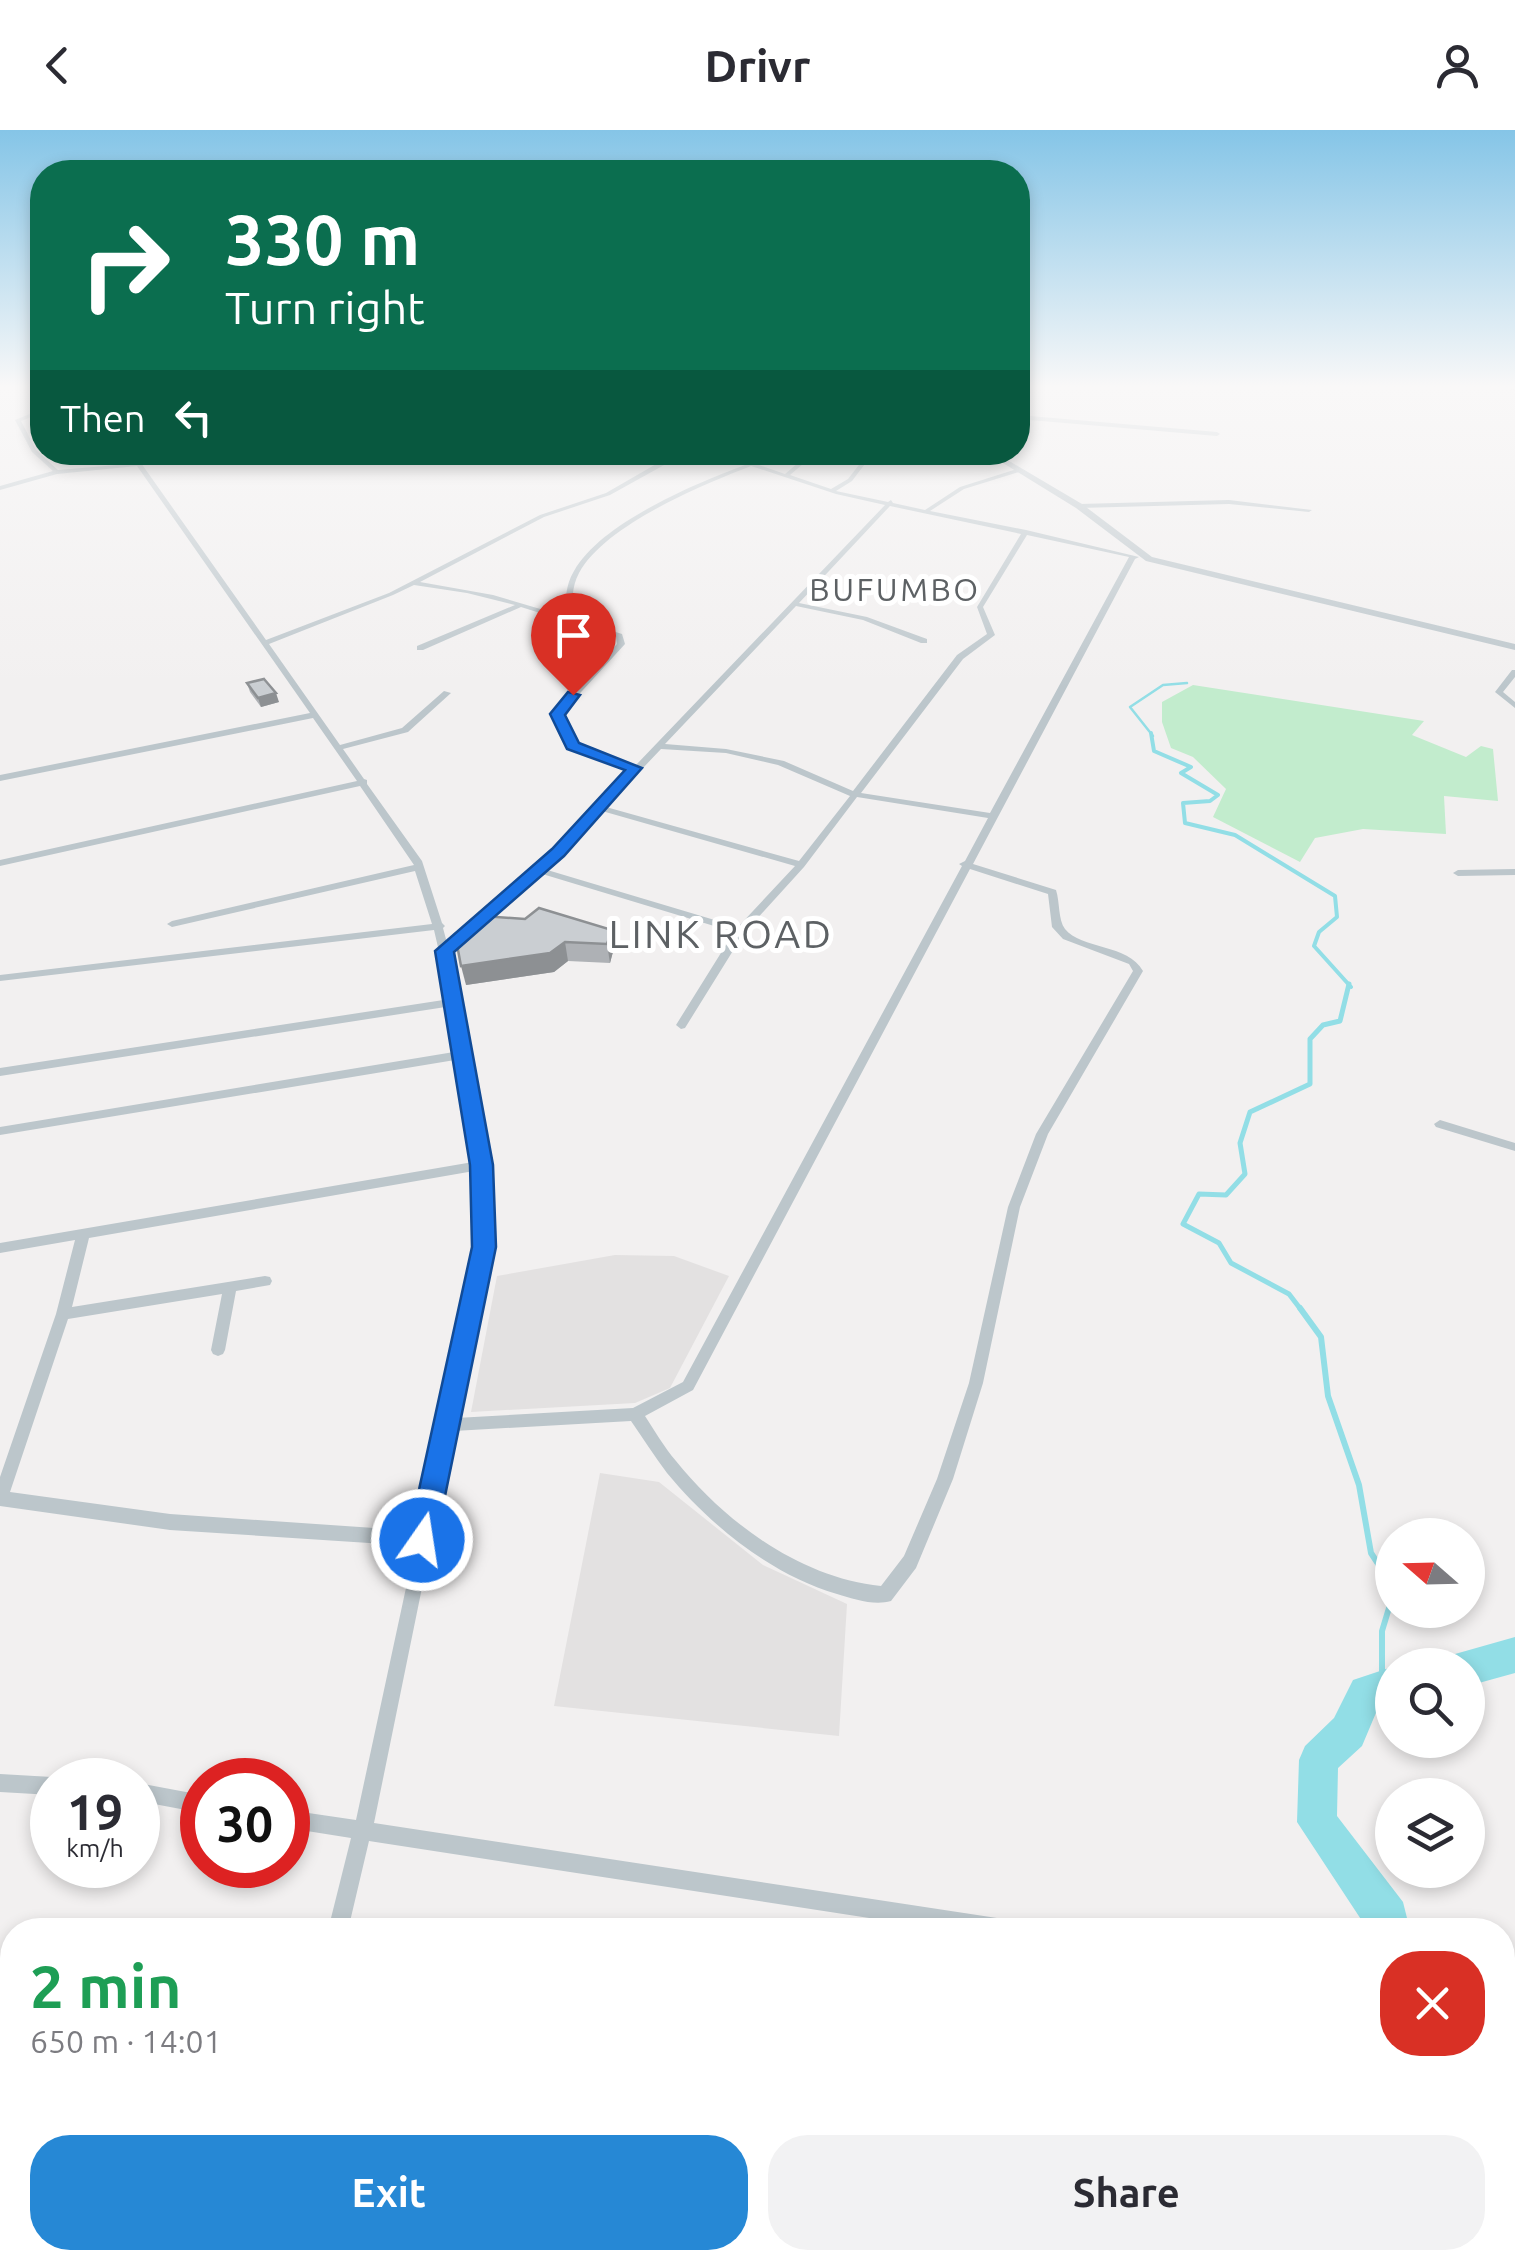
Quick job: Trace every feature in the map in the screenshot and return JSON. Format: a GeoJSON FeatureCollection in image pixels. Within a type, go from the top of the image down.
{"type":"FeatureCollection","features":[{"type":"Feature","properties":{"kind":"street"},"geometry":{"type":"LineString","coordinates":[[156,489],[364,782],[419,867],[440,926],[482,1165],[484,1247],[480,1277],[341,1918]]}},
{"type":"Feature","properties":{"kind":"street"},"geometry":{"type":"LineString","coordinates":[[264,643],[414,583],[514,530],[617,489]]}},
{"type":"Feature","properties":{"kind":"street"},"geometry":{"type":"LineString","coordinates":[[567,620],[569,588],[599,544],[686,489]]}},
{"type":"Feature","properties":{"kind":"street"},"geometry":{"type":"LineString","coordinates":[[829,489],[1148,559],[1515,647]]}},
{"type":"Feature","properties":{"kind":"street"},"geometry":{"type":"LineString","coordinates":[[928,510],[961,489]]}},
{"type":"Feature","properties":{"kind":"street"},"geometry":{"type":"LineString","coordinates":[[1048,489],[1079,506],[1148,559]]}},
{"type":"Feature","properties":{"kind":"street"},"geometry":{"type":"LineString","coordinates":[[444,951],[538,870],[600,808],[891,502]]}},
{"type":"Feature","properties":{"kind":"street"},"geometry":{"type":"LineString","coordinates":[[1079,506],[1228,502],[1309,510]]}},
{"type":"Feature","properties":{"kind":"street"},"geometry":{"type":"LineString","coordinates":[[681,1025],[740,931],[801,864],[960,656],[991,636],[980,607],[1026,532]]}},
{"type":"Feature","properties":{"kind":"street"},"geometry":{"type":"LineString","coordinates":[[446,1425],[634,1414],[688,1386],[964,864],[1133,556]]}},
{"type":"Feature","properties":{"kind":"street"},"geometry":{"type":"LineString","coordinates":[[414,583],[469,588],[621,640],[557,714],[565,736],[585,753],[635,768]]}},
{"type":"Feature","properties":{"kind":"street"},"geometry":{"type":"LineString","coordinates":[[794,604],[865,618],[924,641]]}},
{"type":"Feature","properties":{"kind":"street"},"geometry":{"type":"LineString","coordinates":[[420,648],[519,606]]}},
{"type":"Feature","properties":{"kind":"street"},"geometry":{"type":"LineString","coordinates":[[1515,672],[1499,692],[1515,706]]}},
{"type":"Feature","properties":{"kind":"street"},"geometry":{"type":"LineString","coordinates":[[339,748],[406,730],[447,693]]}},
{"type":"Feature","properties":{"kind":"street"},"geometry":{"type":"LineString","coordinates":[[0,778],[314,716]]}},
{"type":"Feature","properties":{"kind":"street"},"geometry":{"type":"LineString","coordinates":[[659,746],[707,748],[781,763],[853,794],[990,816]]}},
{"type":"Feature","properties":{"kind":"street"},"geometry":{"type":"LineString","coordinates":[[0,863],[364,782]]}},
{"type":"Feature","properties":{"kind":"street"},"geometry":{"type":"LineString","coordinates":[[600,808],[801,864]]}},
{"type":"Feature","properties":{"kind":"street"},"geometry":{"type":"LineString","coordinates":[[634,1414],[674,1470],[712,1510],[762,1548],[828,1584],[863,1595],[885,1594],[910,1562],[945,1479],[976,1383],[1004,1243],[1042,1134],[1138,971],[1134,962],[1067,937],[1057,928],[1053,892],[964,864]]}},
{"type":"Feature","properties":{"kind":"street"},"geometry":{"type":"LineString","coordinates":[[172,924],[419,867]]}},
{"type":"Feature","properties":{"kind":"street"},"geometry":{"type":"LineString","coordinates":[[538,870],[740,931]]}},
{"type":"Feature","properties":{"kind":"street"},"geometry":{"type":"LineString","coordinates":[[1458,873],[1515,872]]}},
{"type":"Feature","properties":{"kind":"street"},"geometry":{"type":"LineString","coordinates":[[0,978],[440,926]]}},
{"type":"Feature","properties":{"kind":"street"},"geometry":{"type":"LineString","coordinates":[[0,1072],[454,1002]]}},
{"type":"Feature","properties":{"kind":"street"},"geometry":{"type":"LineString","coordinates":[[0,1131],[465,1054]]}},
{"type":"Feature","properties":{"kind":"street"},"geometry":{"type":"LineString","coordinates":[[1440,1124],[1515,1146]]}},
{"type":"Feature","properties":{"kind":"street"},"geometry":{"type":"LineString","coordinates":[[0,1248],[482,1165]]}},
{"type":"Feature","properties":{"kind":"street"},"geometry":{"type":"LineString","coordinates":[[83,1235],[64,1314],[0,1499],[170,1522],[422,1540]]}},
{"type":"Feature","properties":{"kind":"street"},"geometry":{"type":"LineString","coordinates":[[64,1314],[265,1281]]}},
{"type":"Feature","properties":{"kind":"street"},"geometry":{"type":"LineString","coordinates":[[218,1350],[230,1288]]}},
{"type":"Feature","properties":{"kind":"street"},"geometry":{"type":"LineString","coordinates":[[0,1782],[30,1784]]}},
{"type":"Feature","properties":{"kind":"street"},"geometry":{"type":"LineString","coordinates":[[310,1823],[930,1918]]}},
{"type":"Feature","properties":{"kind":"shaded area"},"geometry":{"type":"Polygon","coordinates":[[[615,1255],[674,1256],[729,1276],[670,1388],[635,1403],[471,1412],[497,1276],[615,1255]]]}},
{"type":"Feature","properties":{"kind":"shaded area"},"geometry":{"type":"Polygon","coordinates":[[[600,1473],[659,1482],[763,1565],[847,1604],[839,1736],[554,1706],[600,1473]]]}},
{"type":"Feature","properties":{"kind":"green space"},"geometry":{"type":"Polygon","coordinates":[[[1193,685],[1424,721],[1412,735],[1466,757],[1481,746],[1493,749],[1498,801],[1444,796],[1446,834],[1363,829],[1315,838],[1300,862],[1213,817],[1226,789],[1193,757],[1171,748],[1162,722],[1162,702],[1193,685]]]}},
{"type":"Feature","properties":{"kind":"building"},"geometry":{"type":"Polygon","coordinates":[[[264,679],[276,693],[258,698],[247,683],[264,679]]]}},
{"type":"Feature","properties":{"kind":"building"},"geometry":{"type":"Polygon","coordinates":[[[539,908],[612,930],[607,944],[565,942],[550,953],[461,966],[455,934],[483,916],[525,919],[539,908]]]}},
{"type":"Feature","properties":{"kind":"waterway"},"geometry":{"type":"LineString","coordinates":[[1151,734],[1130,707],[1163,685],[1187,683]]}},
{"type":"Feature","properties":{"kind":"waterway"},"geometry":{"type":"LineString","coordinates":[[1151,734],[1154,751],[1191,767],[1181,773],[1218,795],[1210,801],[1183,803],[1185,823],[1235,835],[1335,896],[1337,917],[1319,932],[1314,946],[1349,985]]}},
{"type":"Feature","properties":{"kind":"waterway"},"geometry":{"type":"LineString","coordinates":[[1302,1311],[1289,1294],[1231,1263],[1219,1243],[1183,1224],[1199,1194],[1226,1195],[1245,1174],[1240,1143],[1250,1112],[1310,1084],[1310,1039],[1323,1025],[1340,1021],[1349,985]]}},
{"type":"Feature","properties":{"kind":"waterway"},"geometry":{"type":"LineString","coordinates":[[1300,1308],[1321,1337],[1328,1396],[1359,1485],[1375,1559]]}},
{"type":"Feature","properties":{"kind":"waterway"},"geometry":{"type":"LineString","coordinates":[[1382,1648],[1383,1628]]}},
{"type":"Feature","properties":{"kind":"waterway"},"geometry":{"type":"LineString","coordinates":[[1485,1663],[1515,1655]]}},
{"type":"Feature","properties":{"kind":"waterway"},"geometry":{"type":"LineString","coordinates":[[1375,1691],[1366,1693],[1348,1732],[1319,1760],[1317,1822],[1388,1918]]}},
{"type":"Feature","properties":{"kind":"district","name":"BUFUMBO"},"geometry":{"type":"Point","coordinates":[895,590]}},
{"type":"Feature","properties":{"kind":"district","name":"LINK ROAD"},"geometry":{"type":"Point","coordinates":[721,934]}},
{"type":"Feature","properties":{"kind":"route"},"geometry":{"type":"LineString","coordinates":[[422,1540],[484,1247],[482,1165],[444,951],[558,852],[635,768],[573,746],[557,714],[573,695]]}}]}
